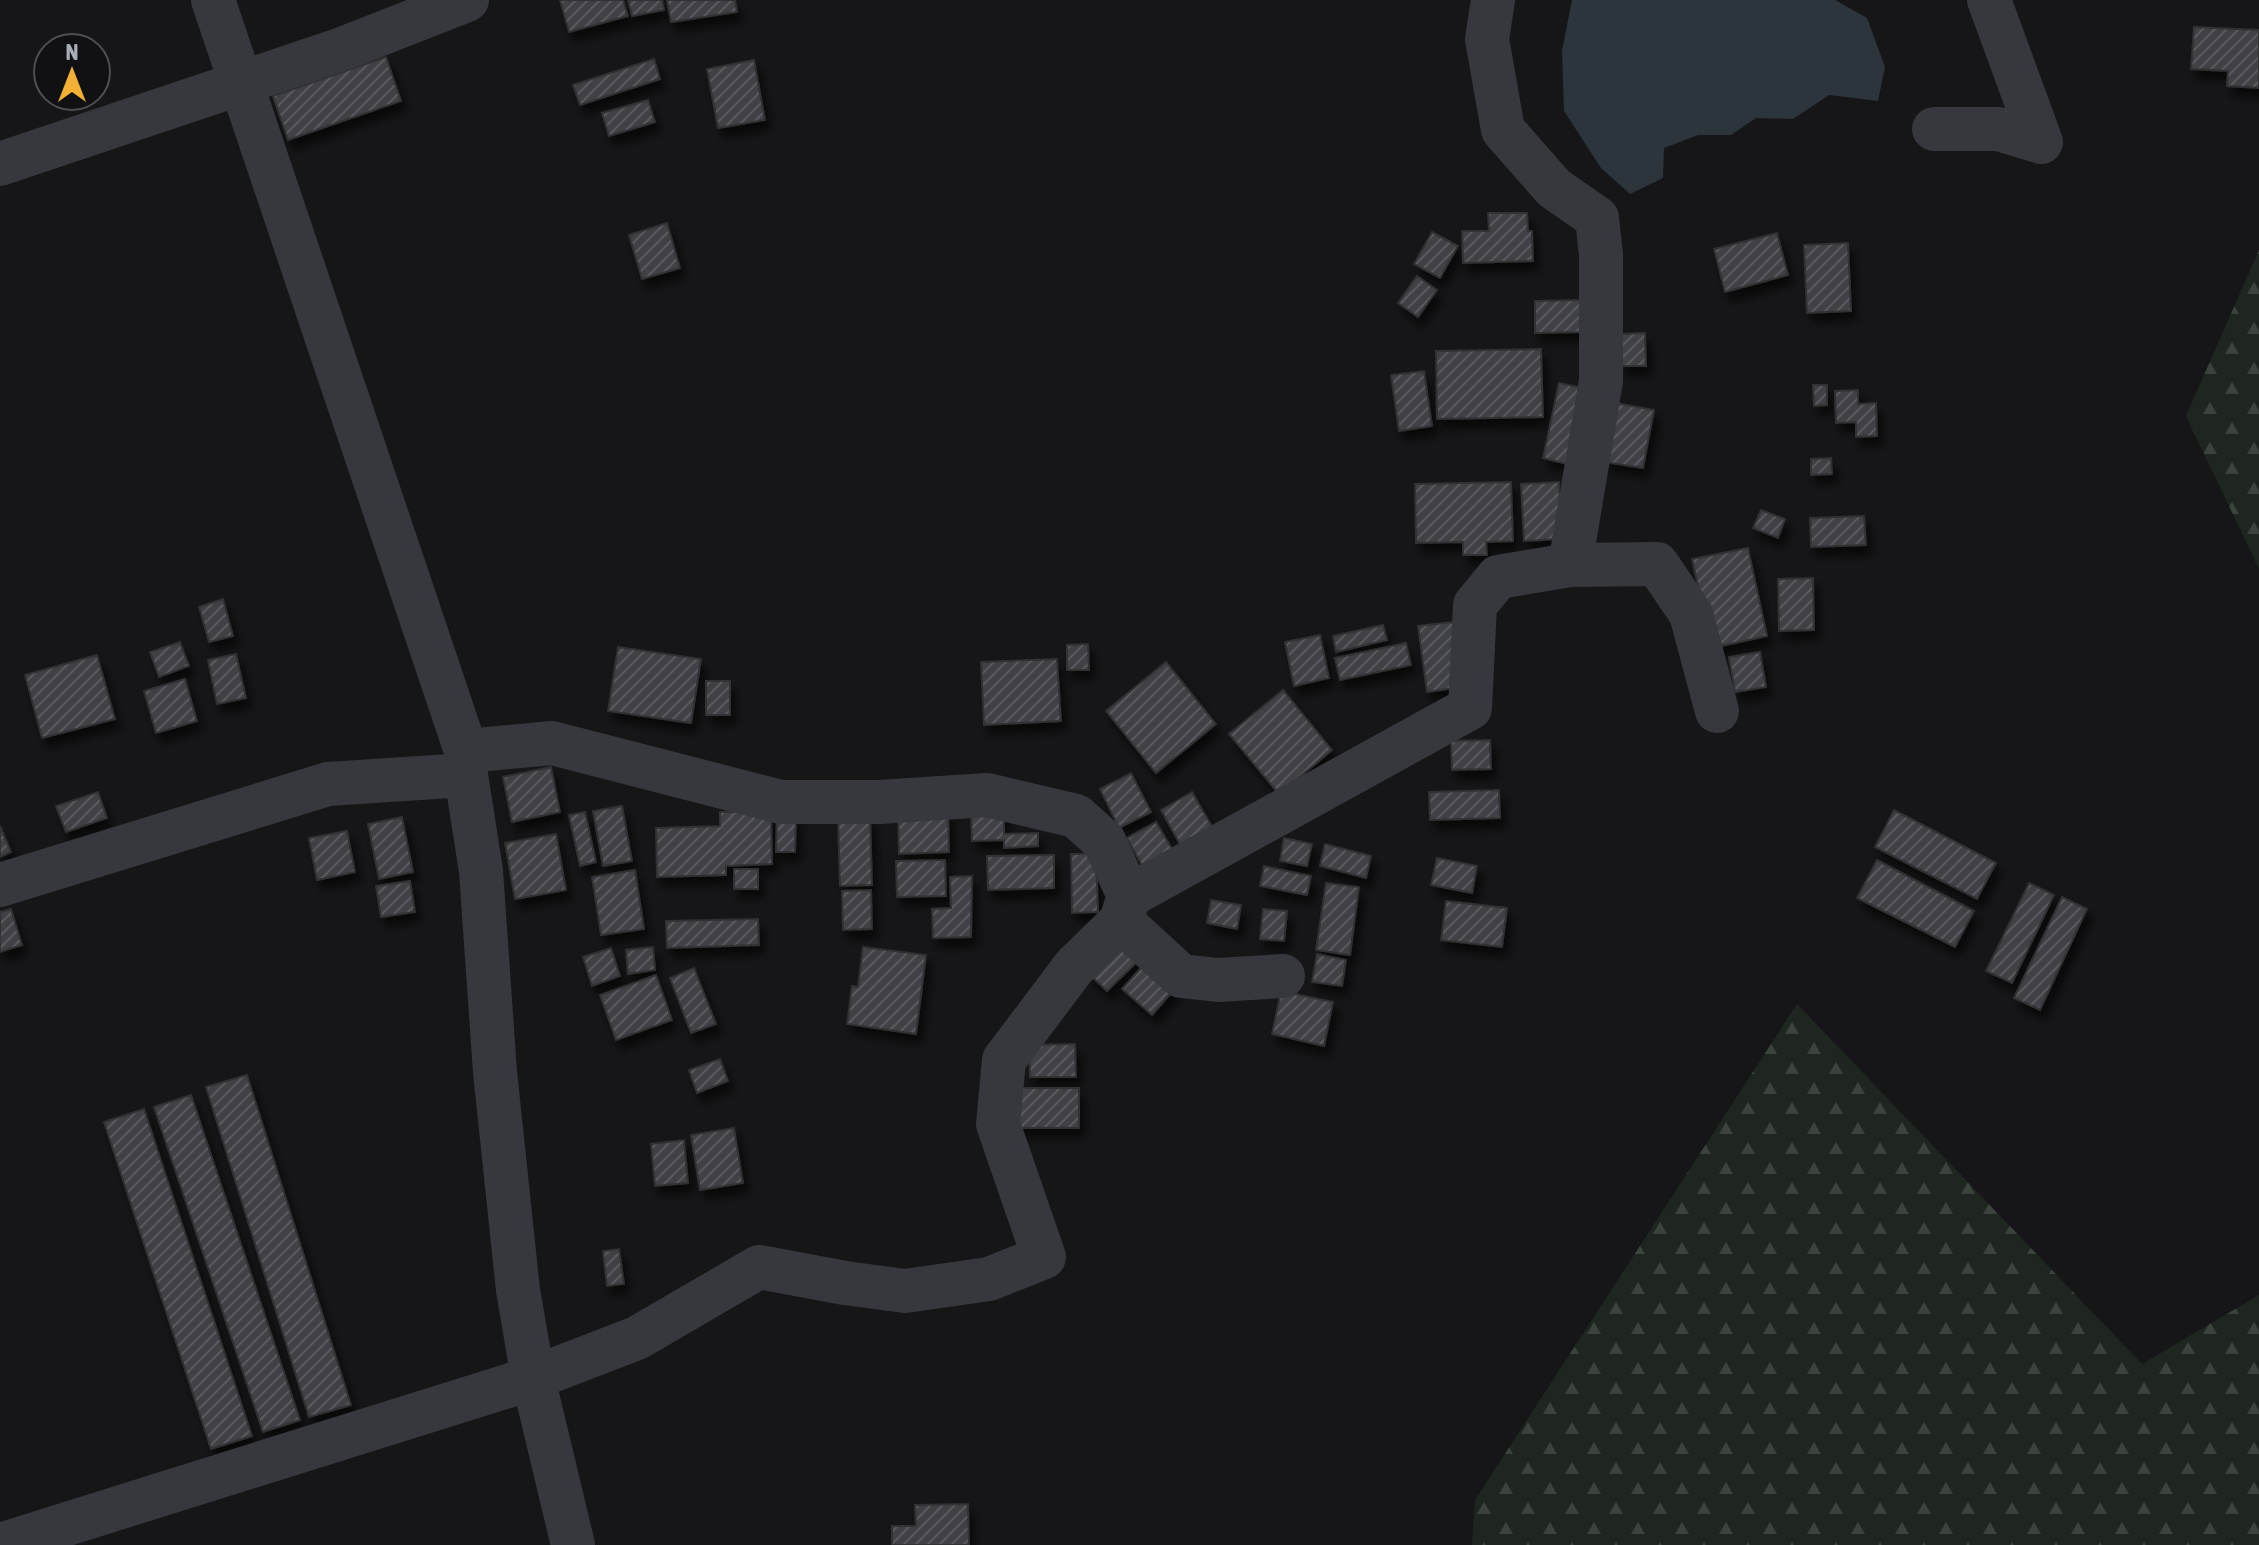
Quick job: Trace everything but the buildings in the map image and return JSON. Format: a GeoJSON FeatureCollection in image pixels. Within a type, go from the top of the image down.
{"type":"FeatureCollection","features":[{"type":"Feature","properties":{"kind":"street"},"geometry":{"type":"LineString","coordinates":[[213,0],[466,763],[481,871],[495,1072],[518,1290],[533,1378],[573,1545]]}},
{"type":"Feature","properties":{"kind":"street"},"geometry":{"type":"LineString","coordinates":[[0,164],[342,49],[467,0]]}},
{"type":"Feature","properties":{"kind":"street"},"geometry":{"type":"LineString","coordinates":[[1493,0],[1487,39],[1503,130],[1554,188],[1597,218],[1601,255],[1601,381],[1570,565]]}},
{"type":"Feature","properties":{"kind":"street"},"geometry":{"type":"LineString","coordinates":[[1934,129],[1998,129],[2041,142],[1989,0]]}},
{"type":"Feature","properties":{"kind":"street"},"geometry":{"type":"LineString","coordinates":[[0,1545],[533,1378],[637,1338],[759,1267],[905,1291],[989,1279],[1044,1257],[998,1124],[1004,1060],[1074,967],[1125,909],[1470,708],[1475,605],[1498,577],[1570,565],[1657,564],[1691,614],[1717,711]]}},
{"type":"Feature","properties":{"kind":"street"},"geometry":{"type":"LineString","coordinates":[[0,885],[328,784],[466,763],[552,743],[781,802],[879,802],[987,795],[1076,816],[1104,841],[1125,909],[1181,976],[1218,980],[1283,976]]}},
{"type":"Feature","properties":{"kind":"green space"},"geometry":{"type":"Polygon","coordinates":[[[2259,250],[2259,569],[2186,416],[2259,250]]]}},
{"type":"Feature","properties":{"kind":"green space"},"geometry":{"type":"Polygon","coordinates":[[[1797,1004],[2142,1364],[2259,1295],[2259,1545],[1472,1545],[1475,1500],[1797,1004]]]}},
{"type":"Feature","properties":{"kind":"shaded area"},"geometry":{"type":"Polygon","coordinates":[[[1572,0],[1835,0],[1867,18],[1885,67],[1878,101],[1829,95],[1793,119],[1756,118],[1731,135],[1698,135],[1664,148],[1663,178],[1630,194],[1601,168],[1564,111],[1562,51],[1572,0]]]}}]}
